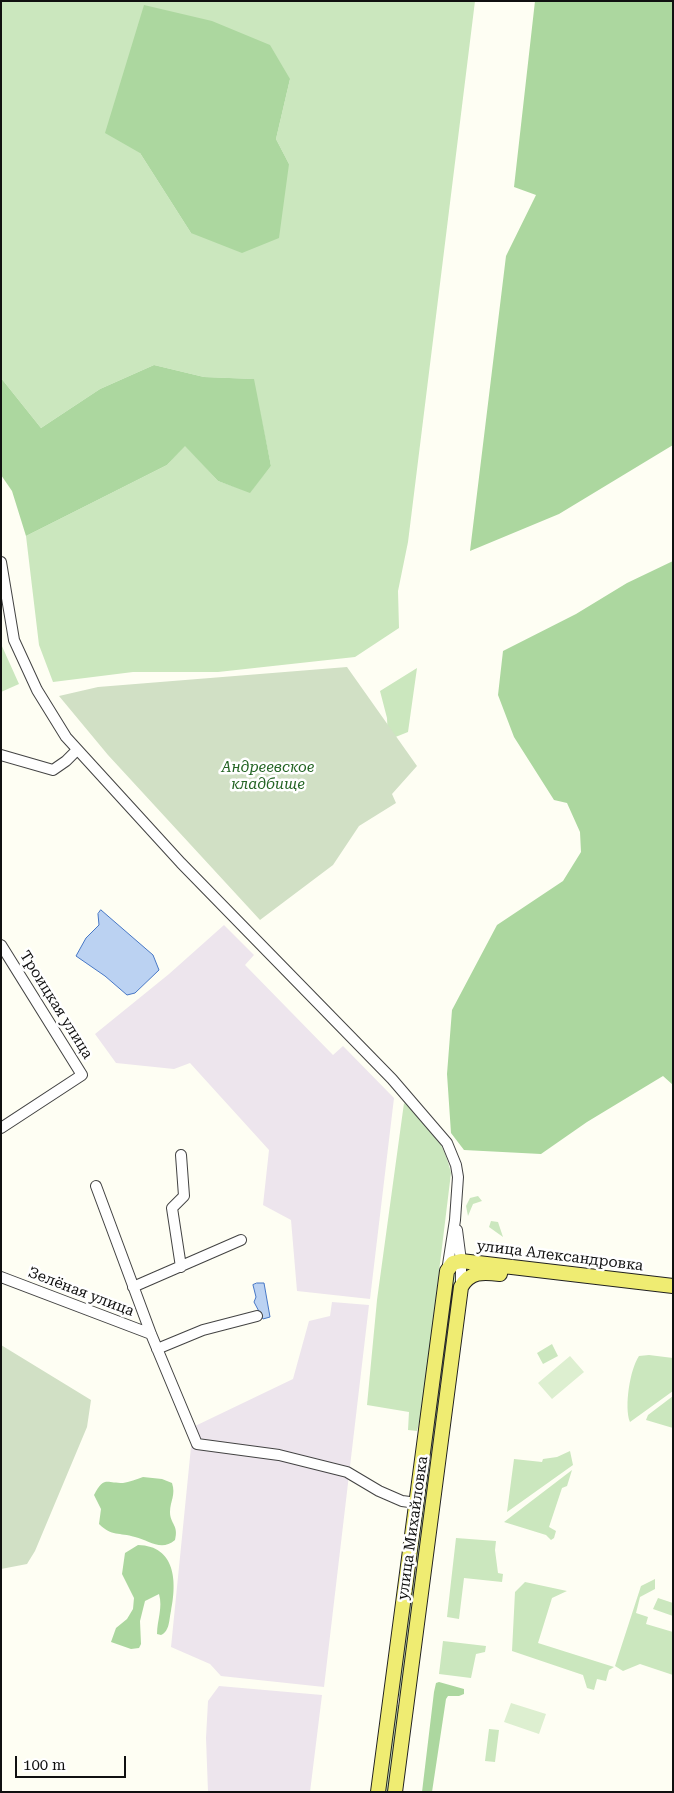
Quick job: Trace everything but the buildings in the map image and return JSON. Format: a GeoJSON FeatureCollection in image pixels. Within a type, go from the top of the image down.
{"type":"FeatureCollection","features":[{"type":"Feature","properties":{"kind":"main road","name":"улица Александровка"},"geometry":{"type":"LineString","coordinates":[[454,1264],[673,1286]]}},
{"type":"Feature","properties":{"kind":"main road","name":"улица Михайловка"},"geometry":{"type":"LineString","coordinates":[[378,1792],[417,1503],[454,1264]]}},
{"type":"Feature","properties":{"kind":"main road","name":"улица Александровка"},"geometry":{"type":"LineString","coordinates":[[483,1267],[673,1295]]}},
{"type":"Feature","properties":{"kind":"main road"},"geometry":{"type":"LineString","coordinates":[[461,1287],[466,1279],[483,1267]]}},
{"type":"Feature","properties":{"kind":"main road","name":"улица Михайловка"},"geometry":{"type":"LineString","coordinates":[[395,1792],[461,1287]]}},
{"type":"Feature","properties":{"kind":"street"},"geometry":{"type":"LineString","coordinates":[[1,562],[14,640],[55,722],[77,750],[156,836],[392,1079],[441,1134],[451,1150],[458,1177],[454,1264]]}},
{"type":"Feature","properties":{"kind":"street"},"geometry":{"type":"LineString","coordinates":[[1,755],[53,770],[66,762],[77,750]]}},
{"type":"Feature","properties":{"kind":"street","name":"Троицкая улица"},"geometry":{"type":"LineString","coordinates":[[1,945],[82,1075],[1,1128]]}},
{"type":"Feature","properties":{"kind":"street"},"geometry":{"type":"LineString","coordinates":[[181,1155],[184,1196],[172,1208],[181,1267]]}},
{"type":"Feature","properties":{"kind":"street"},"geometry":{"type":"LineString","coordinates":[[96,1186],[151,1334],[197,1444],[279,1455],[347,1472],[379,1491],[402,1501],[417,1503]]}},
{"type":"Feature","properties":{"kind":"street"},"geometry":{"type":"LineString","coordinates":[[454,1264],[458,1242],[455,1220]]}},
{"type":"Feature","properties":{"kind":"street"},"geometry":{"type":"LineString","coordinates":[[133,1287],[241,1240]]}},
{"type":"Feature","properties":{"kind":"street"},"geometry":{"type":"LineString","coordinates":[[458,1242],[470,1258],[483,1267]]}},
{"type":"Feature","properties":{"kind":"street","name":"улица Михайловка"},"geometry":{"type":"LineString","coordinates":[[454,1264],[461,1287]]}},
{"type":"Feature","properties":{"kind":"street","name":"Зелёная улица"},"geometry":{"type":"LineString","coordinates":[[1,1277],[151,1334]]}},
{"type":"Feature","properties":{"kind":"street"},"geometry":{"type":"LineString","coordinates":[[157,1349],[203,1330],[257,1316]]}},
{"type":"Feature","properties":{"kind":"street"},"geometry":{"type":"LineString","coordinates":[[408,1567],[419,1565],[423,1569]]}},
{"type":"Feature","properties":{"kind":"street"},"geometry":{"type":"LineString","coordinates":[[390,1696],[395,1700],[406,1699]]}},
{"type":"Feature","properties":{"kind":"shaded area"},"geometry":{"type":"Polygon","coordinates":[[[224,925],[254,955],[245,965],[333,1055],[343,1046],[394,1098],[370,1299],[297,1291],[291,1220],[263,1205],[269,1150],[190,1063],[174,1069],[116,1063],[95,1034],[169,974],[224,925]]]}},
{"type":"Feature","properties":{"kind":"shaded area"},"geometry":{"type":"Polygon","coordinates":[[[332,1302],[369,1305],[324,1687],[221,1676],[210,1664],[171,1647],[193,1427],[293,1379],[309,1321],[330,1316],[332,1302]]]}},
{"type":"Feature","properties":{"kind":"shaded area"},"geometry":{"type":"Polygon","coordinates":[[[219,1686],[322,1695],[310,1792],[208,1792],[206,1738],[208,1701],[219,1686]]]}},
{"type":"Feature","properties":{"kind":"green space"},"geometry":{"type":"Polygon","coordinates":[[[1,1],[475,1],[408,542],[398,591],[399,628],[355,657],[218,672],[133,672],[53,682],[39,645],[26,536],[167,465],[185,445],[218,481],[250,492],[271,466],[253,379],[204,377],[154,365],[100,389],[41,428],[1,378],[1,1]],[[290,79],[140,153],[191,233],[289,164],[276,139],[290,79]]]}},
{"type":"Feature","properties":{"kind":"green space"},"geometry":{"type":"Polygon","coordinates":[[[535,1],[673,1],[673,445],[559,514],[470,551],[506,256],[536,195],[514,187],[535,1]]]}},
{"type":"Feature","properties":{"kind":"green space"},"geometry":{"type":"Polygon","coordinates":[[[144,5],[212,21],[270,45],[290,79],[276,139],[289,164],[279,238],[242,253],[191,233],[140,153],[105,133],[144,5]]]}},
{"type":"Feature","properties":{"kind":"green space"},"geometry":{"type":"Polygon","coordinates":[[[154,365],[204,377],[254,379],[271,466],[250,493],[218,481],[185,446],[167,465],[26,536],[12,491],[1,475],[1,378],[41,428],[100,389],[154,365]]]}},
{"type":"Feature","properties":{"kind":"green space"},"geometry":{"type":"Polygon","coordinates":[[[673,561],[673,1085],[663,1076],[587,1122],[541,1154],[464,1150],[451,1133],[447,1074],[452,1010],[497,925],[563,881],[581,852],[580,832],[567,803],[554,800],[514,737],[498,695],[503,651],[576,614],[627,583],[673,561]]]}},
{"type":"Feature","properties":{"kind":"green space"},"geometry":{"type":"Polygon","coordinates":[[[1,644],[19,684],[1,692],[1,644]]]}},
{"type":"Feature","properties":{"kind":"green space","name":"Андреевское кладбище"},"geometry":{"type":"Polygon","coordinates":[[[347,667],[417,766],[392,794],[396,803],[359,826],[333,865],[260,920],[108,755],[59,696],[98,687],[347,667]]]}},
{"type":"Feature","properties":{"kind":"green space"},"geometry":{"type":"Polygon","coordinates":[[[417,668],[408,732],[388,740],[387,718],[380,691],[417,668]]]}},
{"type":"Feature","properties":{"kind":"green space"},"geometry":{"type":"Polygon","coordinates":[[[404,1103],[421,1116],[435,1134],[445,1153],[451,1173],[422,1411],[417,1431],[408,1430],[409,1412],[367,1405],[377,1300],[404,1103]]]}},
{"type":"Feature","properties":{"kind":"green space"},"geometry":{"type":"Polygon","coordinates":[[[478,1196],[482,1201],[473,1204],[468,1216],[466,1206],[470,1198],[478,1196]]]}},
{"type":"Feature","properties":{"kind":"green space"},"geometry":{"type":"Polygon","coordinates":[[[491,1221],[498,1222],[503,1237],[489,1227],[491,1221]]]}},
{"type":"Feature","properties":{"kind":"green space"},"geometry":{"type":"Polygon","coordinates":[[[453,1273],[456,1275],[443,1379],[439,1378],[453,1273]]]}},
{"type":"Feature","properties":{"kind":"green space"},"geometry":{"type":"Polygon","coordinates":[[[552,1344],[558,1356],[543,1364],[537,1353],[552,1344]]]}},
{"type":"Feature","properties":{"kind":"green space"},"geometry":{"type":"Polygon","coordinates":[[[1,1345],[91,1400],[87,1427],[35,1551],[27,1564],[1,1569],[1,1345]]]}},
{"type":"Feature","properties":{"kind":"green space"},"geometry":{"type":"Polygon","coordinates":[[[649,1355],[673,1358],[673,1391],[630,1422],[628,1398],[633,1370],[639,1356],[649,1355]]]}},
{"type":"Feature","properties":{"kind":"green space"},"geometry":{"type":"Polygon","coordinates":[[[570,1356],[584,1372],[552,1399],[538,1383],[570,1356]]]}},
{"type":"Feature","properties":{"kind":"green space"},"geometry":{"type":"Polygon","coordinates":[[[438,1386],[442,1386],[418,1561],[415,1560],[438,1386]]]}},
{"type":"Feature","properties":{"kind":"green space"},"geometry":{"type":"Polygon","coordinates":[[[673,1396],[673,1428],[646,1420],[648,1415],[673,1396]]]}},
{"type":"Feature","properties":{"kind":"green space"},"geometry":{"type":"Polygon","coordinates":[[[570,1451],[573,1465],[507,1512],[514,1459],[542,1462],[543,1459],[557,1457],[570,1451]]]}},
{"type":"Feature","properties":{"kind":"green space"},"geometry":{"type":"Polygon","coordinates":[[[572,1470],[567,1486],[562,1488],[549,1527],[556,1531],[554,1538],[551,1540],[546,1535],[504,1522],[572,1470]]]}},
{"type":"Feature","properties":{"kind":"green space"},"geometry":{"type":"Polygon","coordinates":[[[143,1477],[162,1479],[172,1483],[173,1495],[170,1512],[176,1535],[175,1540],[165,1545],[112,1533],[99,1524],[101,1509],[94,1495],[100,1485],[106,1482],[123,1483],[143,1477]]]}},
{"type":"Feature","properties":{"kind":"green space"},"geometry":{"type":"Polygon","coordinates":[[[456,1538],[496,1541],[495,1550],[498,1573],[503,1574],[502,1582],[464,1578],[459,1619],[447,1617],[456,1538]]]}},
{"type":"Feature","properties":{"kind":"green space"},"geometry":{"type":"Polygon","coordinates":[[[138,1545],[151,1547],[167,1559],[171,1567],[174,1589],[166,1631],[161,1635],[157,1634],[159,1594],[145,1601],[140,1621],[141,1644],[139,1648],[131,1649],[111,1642],[116,1628],[127,1619],[133,1609],[134,1598],[122,1574],[125,1553],[138,1545]]]}},
{"type":"Feature","properties":{"kind":"green space"},"geometry":{"type":"Polygon","coordinates":[[[413,1570],[416,1571],[401,1696],[397,1697],[413,1570]]]}},
{"type":"Feature","properties":{"kind":"green space"},"geometry":{"type":"Polygon","coordinates":[[[655,1579],[655,1589],[640,1597],[636,1613],[648,1617],[646,1624],[673,1632],[673,1675],[640,1664],[623,1671],[615,1666],[641,1586],[655,1579]]]}},
{"type":"Feature","properties":{"kind":"green space"},"geometry":{"type":"Polygon","coordinates":[[[525,1582],[567,1591],[552,1598],[538,1643],[614,1667],[609,1670],[606,1681],[597,1679],[594,1690],[587,1688],[583,1675],[512,1651],[515,1592],[525,1582]]]}},
{"type":"Feature","properties":{"kind":"green space"},"geometry":{"type":"Polygon","coordinates":[[[658,1598],[673,1603],[673,1616],[653,1609],[658,1598]]]}},
{"type":"Feature","properties":{"kind":"green space"},"geometry":{"type":"Polygon","coordinates":[[[443,1641],[486,1646],[485,1652],[476,1654],[471,1678],[439,1674],[443,1641]]]}},
{"type":"Feature","properties":{"kind":"green space"},"geometry":{"type":"Polygon","coordinates":[[[439,1682],[464,1689],[464,1694],[448,1696],[446,1699],[432,1792],[422,1792],[434,1692],[436,1683],[439,1682]]]}},
{"type":"Feature","properties":{"kind":"green space"},"geometry":{"type":"Polygon","coordinates":[[[511,1703],[546,1714],[539,1734],[504,1722],[511,1703]]]}},
{"type":"Feature","properties":{"kind":"green space"},"geometry":{"type":"Polygon","coordinates":[[[395,1705],[400,1705],[388,1792],[383,1792],[395,1705]]]}},
{"type":"Feature","properties":{"kind":"green space"},"geometry":{"type":"Polygon","coordinates":[[[489,1729],[499,1730],[495,1762],[485,1761],[489,1729]]]}},
{"type":"Feature","properties":{"kind":"water"},"geometry":{"type":"Polygon","coordinates":[[[101,910],[153,955],[159,970],[135,993],[127,995],[105,976],[76,956],[86,938],[99,925],[98,914],[101,910]]]}},
{"type":"Feature","properties":{"kind":"water"},"geometry":{"type":"Polygon","coordinates":[[[264,1283],[270,1317],[263,1319],[254,1302],[256,1297],[253,1285],[264,1283]]]}}]}
